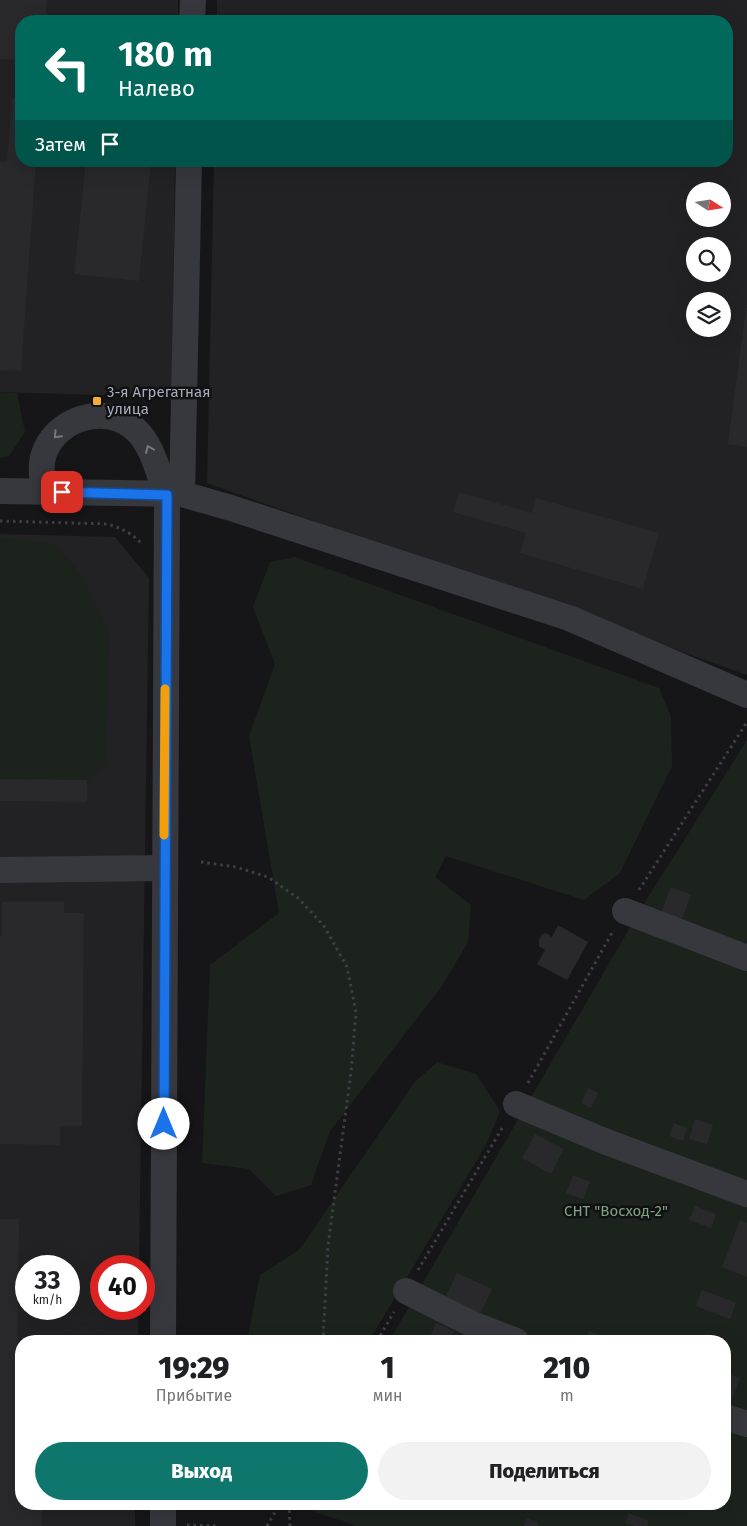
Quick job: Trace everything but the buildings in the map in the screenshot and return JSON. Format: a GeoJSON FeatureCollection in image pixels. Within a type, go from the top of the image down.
{"type":"FeatureCollection","features":[{"type":"Feature","properties":{"kind":"street"},"geometry":{"type":"LineString","coordinates":[[192,15],[193,0]]}},
{"type":"Feature","properties":{"kind":"street"},"geometry":{"type":"LineString","coordinates":[[163,1335],[164,868],[175,494],[189,167]]}},
{"type":"Feature","properties":{"kind":"street"},"geometry":{"type":"LineString","coordinates":[[45,491],[41,475],[44,457],[52,440],[64,426],[81,418],[100,415],[118,418],[134,428],[147,442],[175,494]]}},
{"type":"Feature","properties":{"kind":"street"},"geometry":{"type":"LineString","coordinates":[[0,491],[175,494],[250,514],[568,618],[747,695]]}},
{"type":"Feature","properties":{"kind":"street"},"geometry":{"type":"LineString","coordinates":[[0,870],[164,868]]}},
{"type":"Feature","properties":{"kind":"street"},"geometry":{"type":"LineString","coordinates":[[625,911],[747,958]]}},
{"type":"Feature","properties":{"kind":"street"},"geometry":{"type":"LineString","coordinates":[[516,1104],[604,1141],[747,1194]]}},
{"type":"Feature","properties":{"kind":"street"},"geometry":{"type":"LineString","coordinates":[[406,1291],[472,1324],[500,1335]]}},
{"type":"Feature","properties":{"kind":"street"},"geometry":{"type":"LineString","coordinates":[[731,1418],[747,1424]]}},
{"type":"Feature","properties":{"kind":"street"},"geometry":{"type":"LineString","coordinates":[[162,1526],[163,1510]]}},
{"type":"Feature","properties":{"kind":"path"},"geometry":{"type":"LineString","coordinates":[[0,520],[107,524],[121,528],[135,536],[145,548]]}},
{"type":"Feature","properties":{"kind":"path"},"geometry":{"type":"LineString","coordinates":[[380,1335],[516,1104],[625,911],[747,722]]}},
{"type":"Feature","properties":{"kind":"path"},"geometry":{"type":"LineString","coordinates":[[201,862],[236,867],[268,877],[298,898],[324,926],[347,967],[356,1012],[351,1072],[328,1246],[323,1335]]}},
{"type":"Feature","properties":{"kind":"path"},"geometry":{"type":"LineString","coordinates":[[267,1526],[276,1510]]}},
{"type":"Feature","properties":{"kind":"path"},"geometry":{"type":"LineString","coordinates":[[289,1510],[290,1526]]}},
{"type":"Feature","properties":{"kind":"shaded area"},"geometry":{"type":"Polygon","coordinates":[[[0,0],[178,0],[178,15],[15,15],[15,167],[175,167],[172,390],[166,397],[0,392],[0,0]]]}},
{"type":"Feature","properties":{"kind":"shaded area"},"geometry":{"type":"Polygon","coordinates":[[[217,0],[747,0],[747,675],[207,483],[214,167],[733,167],[733,15],[217,15],[217,0]]]}},
{"type":"Feature","properties":{"kind":"shaded area"},"geometry":{"type":"Polygon","coordinates":[[[0,534],[115,537],[149,578],[139,1255],[90,1255],[90,1320],[138,1320],[138,1335],[15,1335],[15,1510],[135,1510],[135,1526],[0,1526],[0,534]]]}},
{"type":"Feature","properties":{"kind":"green space"},"geometry":{"type":"Polygon","coordinates":[[[0,392],[17,393],[25,432],[9,456],[0,458],[0,392]]]}},
{"type":"Feature","properties":{"kind":"green space"},"geometry":{"type":"Polygon","coordinates":[[[0,537],[56,544],[84,578],[109,635],[106,766],[87,780],[0,779],[0,537]]]}},
{"type":"Feature","properties":{"kind":"green space"},"geometry":{"type":"Polygon","coordinates":[[[295,557],[659,688],[671,716],[672,766],[620,873],[584,900],[446,856],[435,877],[471,905],[468,942],[442,986],[330,1131],[311,1185],[276,1196],[249,1169],[202,1163],[210,965],[279,913],[249,736],[275,664],[253,607],[270,562],[295,557]]]}},
{"type":"Feature","properties":{"kind":"green space","name":"СНТ \"Восход-2\""},"geometry":{"type":"Polygon","coordinates":[[[747,740],[747,1526],[356,1526],[310,1510],[731,1510],[731,1335],[392,1335],[642,907],[747,740]]]}},
{"type":"Feature","properties":{"kind":"green space"},"geometry":{"type":"Polygon","coordinates":[[[437,1062],[476,1074],[500,1111],[487,1143],[373,1335],[248,1335],[260,1275],[299,1250],[414,1083],[437,1062]]]}},
{"type":"Feature","properties":{"kind":"slow traffic"},"geometry":{"type":"LineString","coordinates":[[164,835],[165,689]]}},
{"type":"Feature","properties":{"kind":"place","name":"3-я Агрегатная улица"},"geometry":{"type":"Point","coordinates":[97,401]}},
{"type":"Feature","properties":{"kind":"route"},"geometry":{"type":"LineString","coordinates":[[62,492],[167,495],[164,1124]]}}]}
